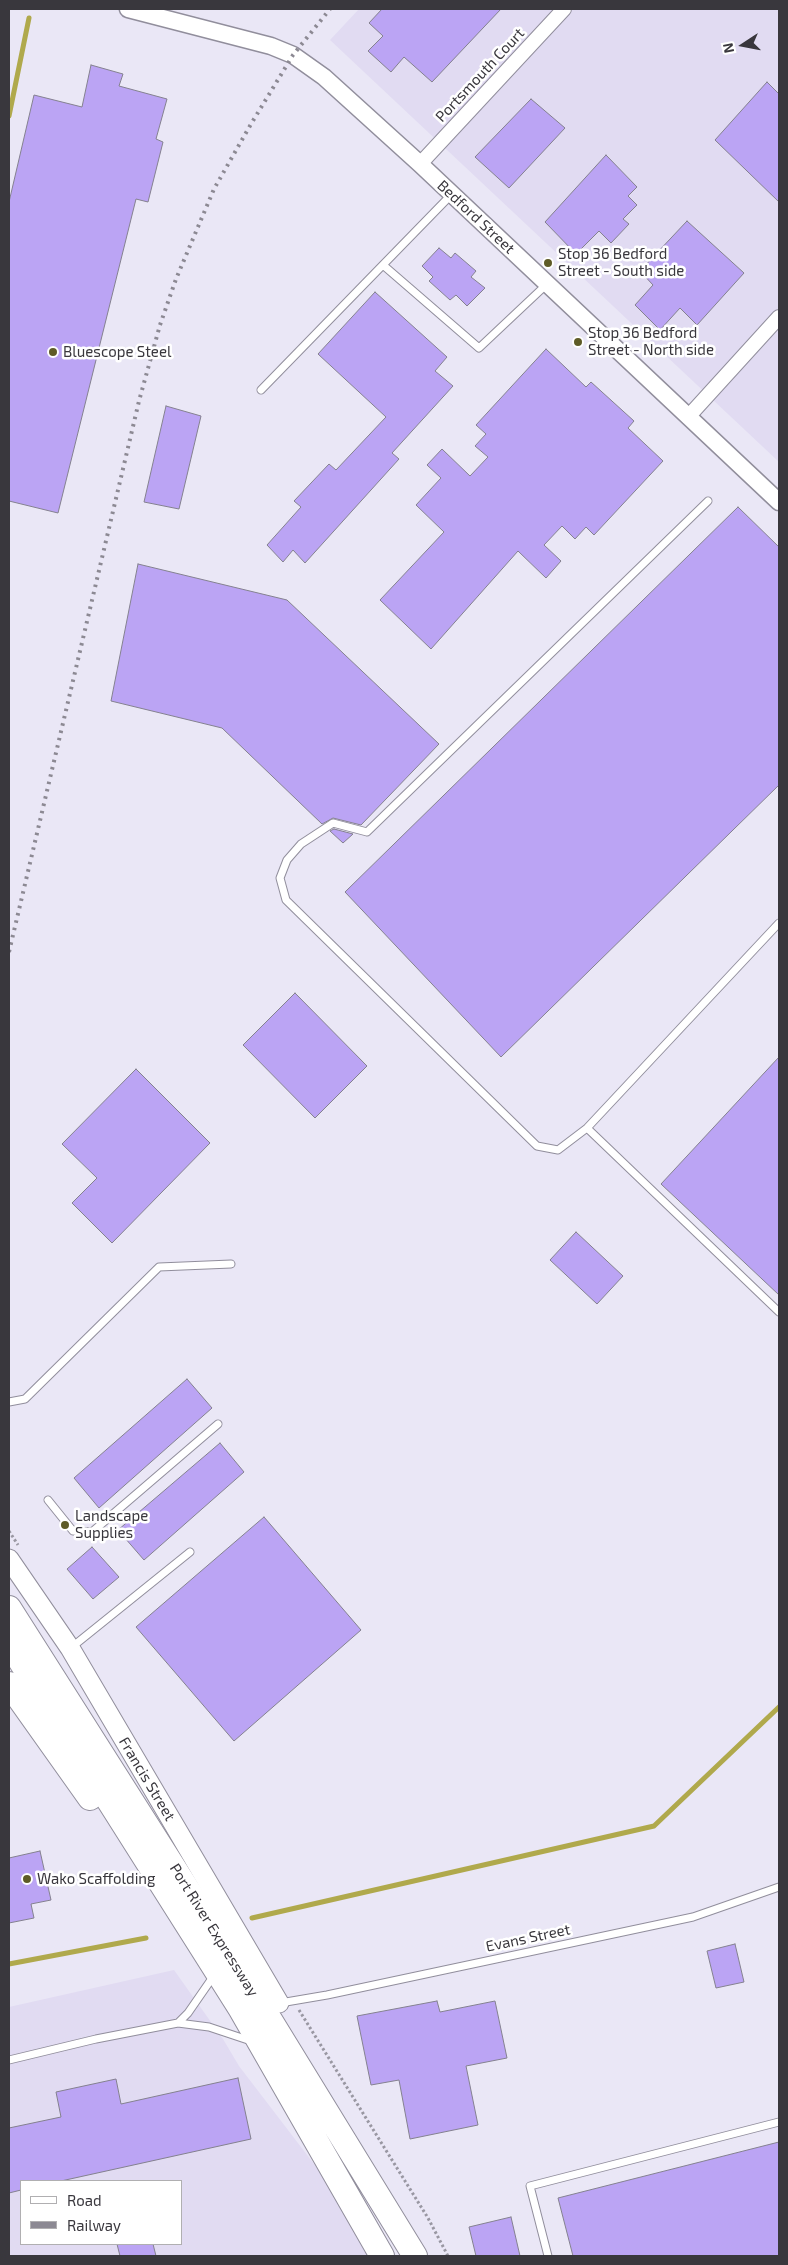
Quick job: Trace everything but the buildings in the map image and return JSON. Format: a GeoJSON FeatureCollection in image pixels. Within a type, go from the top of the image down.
{"type":"FeatureCollection","features":[{"type":"Feature","properties":{"kind":"highway","name":"Port River Expressway"},"geometry":{"type":"LineString","coordinates":[[9,1608],[18,1645],[217,1971],[382,2256]]}},
{"type":"Feature","properties":{"kind":"highway","name":"Port River Expressway"},"geometry":{"type":"LineString","coordinates":[[18,1645],[256,1997],[415,2256]]}},
{"type":"Feature","properties":{"kind":"highway"},"geometry":{"type":"LineString","coordinates":[[9,1684],[195,1947],[217,1971]]}},
{"type":"Feature","properties":{"kind":"highway"},"geometry":{"type":"LineString","coordinates":[[286,2001],[365,2155],[390,2217]]}},
{"type":"Feature","properties":{"kind":"main road","name":"Francis Street"},"geometry":{"type":"LineString","coordinates":[[9,1559],[70,1648],[286,2001]]}},
{"type":"Feature","properties":{"kind":"street","name":"Bedford Street"},"geometry":{"type":"LineString","coordinates":[[128,9],[271,46],[293,55],[324,77],[420,164],[779,502]]}},
{"type":"Feature","properties":{"kind":"street","name":"Portsmouth Court"},"geometry":{"type":"LineString","coordinates":[[420,164],[564,9]]}},
{"type":"Feature","properties":{"kind":"street"},"geometry":{"type":"LineString","coordinates":[[688,416],[779,317]]}},
{"type":"Feature","properties":{"kind":"lane"},"geometry":{"type":"LineString","coordinates":[[261,390],[452,194]]}},
{"type":"Feature","properties":{"kind":"lane"},"geometry":{"type":"LineString","coordinates":[[383,265],[479,348],[547,284]]}},
{"type":"Feature","properties":{"kind":"lane"},"geometry":{"type":"LineString","coordinates":[[708,501],[367,832],[333,823],[301,844],[287,860],[280,878],[286,900],[536,1146],[558,1150],[587,1128],[779,923]]}},
{"type":"Feature","properties":{"kind":"lane"},"geometry":{"type":"LineString","coordinates":[[587,1128],[779,1312]]}},
{"type":"Feature","properties":{"kind":"lane"},"geometry":{"type":"LineString","coordinates":[[9,1402],[25,1399],[159,1267],[231,1264]]}},
{"type":"Feature","properties":{"kind":"lane"},"geometry":{"type":"LineString","coordinates":[[48,1500],[73,1531],[92,1532],[218,1424]]}},
{"type":"Feature","properties":{"kind":"lane"},"geometry":{"type":"LineString","coordinates":[[70,1648],[190,1552]]}},
{"type":"Feature","properties":{"kind":"lane","name":"Evans Street"},"geometry":{"type":"LineString","coordinates":[[286,2001],[693,1917],[779,1887]]}},
{"type":"Feature","properties":{"kind":"lane"},"geometry":{"type":"LineString","coordinates":[[178,2023],[188,2013],[217,1971]]}},
{"type":"Feature","properties":{"kind":"lane"},"geometry":{"type":"LineString","coordinates":[[9,2060],[96,2039],[178,2023],[209,2027],[261,2045]]}},
{"type":"Feature","properties":{"kind":"lane"},"geometry":{"type":"LineString","coordinates":[[548,2256],[530,2186],[779,2122]]}},
{"type":"Feature","properties":{"kind":"path"},"geometry":{"type":"LineString","coordinates":[[286,2001],[428,2218],[448,2256]]}},
{"type":"Feature","properties":{"kind":"shaded area"},"geometry":{"type":"Polygon","coordinates":[[[359,9],[779,9],[779,462],[330,40],[359,9]]]}},
{"type":"Feature","properties":{"kind":"shaded area"},"geometry":{"type":"Polygon","coordinates":[[[174,1970],[223,2039],[239,2066],[327,2181],[372,2256],[9,2256],[9,2007],[174,1970]]]}},
{"type":"Feature","properties":{"kind":"waterway"},"geometry":{"type":"LineString","coordinates":[[9,116],[29,18]]}},
{"type":"Feature","properties":{"kind":"waterway"},"geometry":{"type":"LineString","coordinates":[[252,1918],[654,1826],[779,1707]]}},
{"type":"Feature","properties":{"kind":"waterway"},"geometry":{"type":"LineString","coordinates":[[9,1964],[146,1938]]}},
{"type":"Feature","properties":{"kind":"railway"},"geometry":{"type":"LineString","coordinates":[[9,952],[139,401],[160,325],[176,279],[214,189],[293,55],[330,9]]}},
{"type":"Feature","properties":{"kind":"place","name":"Stop 36 Bedford Street - South side"},"geometry":{"type":"Point","coordinates":[548,263]}},
{"type":"Feature","properties":{"kind":"place","name":"Stop 36 Bedford Street - North side"},"geometry":{"type":"Point","coordinates":[578,342]}},
{"type":"Feature","properties":{"kind":"place","name":"Bluescope Steel"},"geometry":{"type":"Point","coordinates":[53,352]}},
{"type":"Feature","properties":{"kind":"place","name":"Landscape Supplies"},"geometry":{"type":"Point","coordinates":[65,1525]}},
{"type":"Feature","properties":{"kind":"place","name":"Wako Scaffolding"},"geometry":{"type":"Point","coordinates":[27,1879]}}]}
